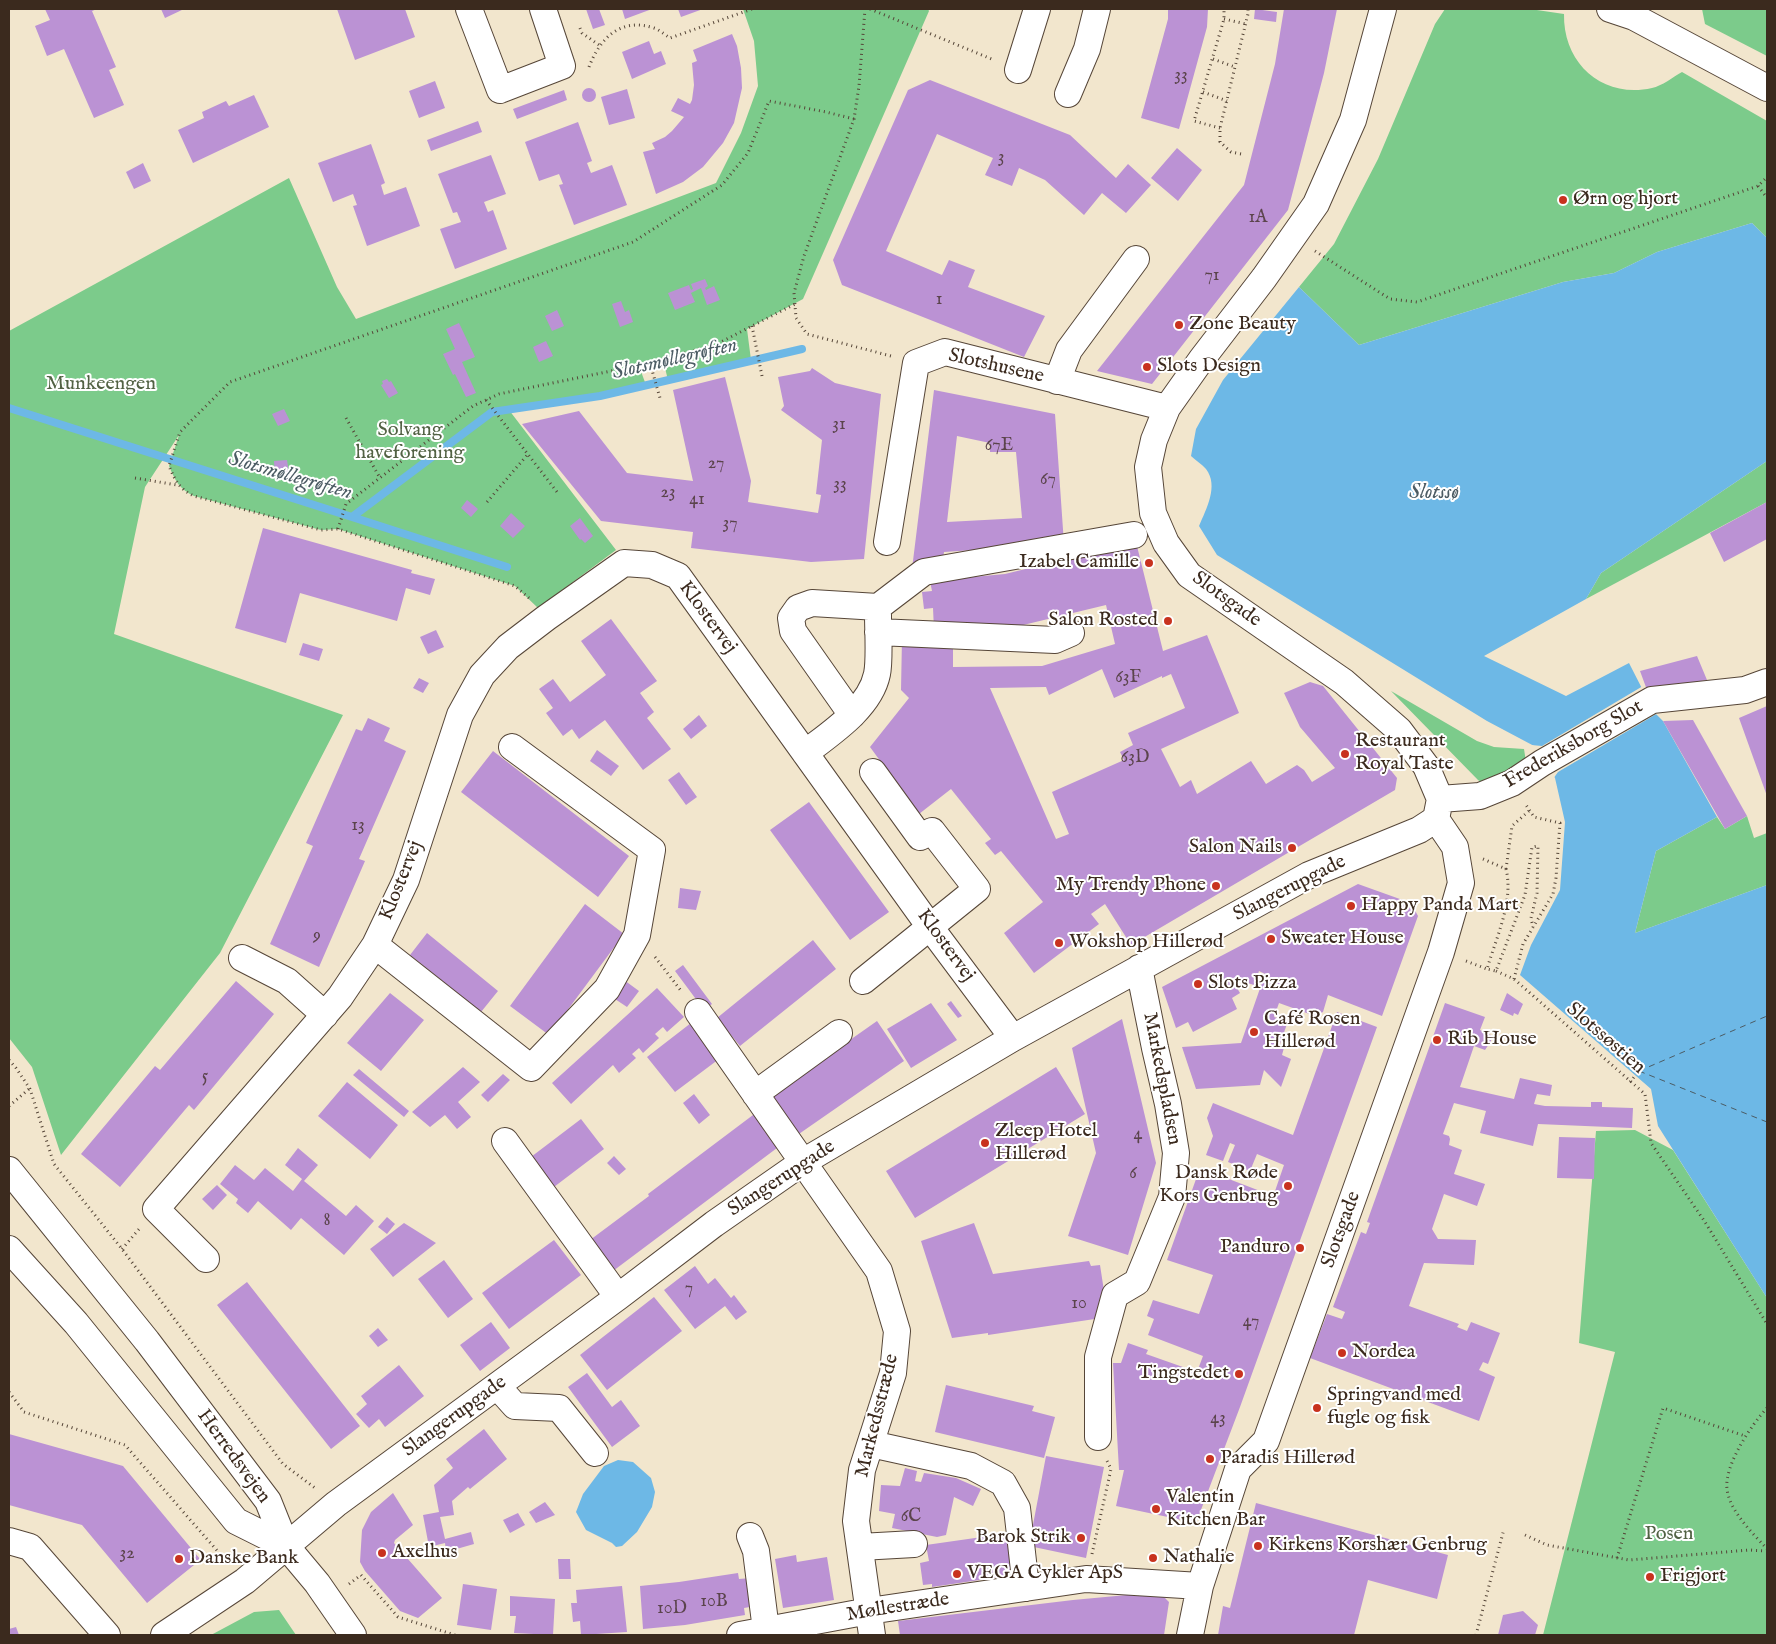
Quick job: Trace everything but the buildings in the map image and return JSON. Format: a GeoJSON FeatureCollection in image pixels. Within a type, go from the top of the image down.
{"type":"FeatureCollection","features":[{"type":"Feature","properties":{"kind":"street"},"geometry":{"type":"LineString","coordinates":[[470,9],[500,90],[562,66],[542,9]]}},
{"type":"Feature","properties":{"kind":"street"},"geometry":{"type":"LineString","coordinates":[[1018,70],[1037,9]]}},
{"type":"Feature","properties":{"kind":"street"},"geometry":{"type":"LineString","coordinates":[[1068,94],[1087,50],[1097,9]]}},
{"type":"Feature","properties":{"kind":"street","name":"Slotsgade"},"geometry":{"type":"LineString","coordinates":[[1190,1635],[1200,1586],[1238,1469],[1266,1441],[1441,952],[1461,882],[1455,846],[1438,809],[1426,766],[1399,730],[1344,682],[1189,575],[1166,543],[1152,513],[1148,467],[1154,440],[1167,408],[1294,237],[1316,204],[1354,120],[1383,9]]}},
{"type":"Feature","properties":{"kind":"street"},"geometry":{"type":"LineString","coordinates":[[1610,9],[1634,17],[1767,88]]}},
{"type":"Feature","properties":{"kind":"street"},"geometry":{"type":"LineString","coordinates":[[1057,381],[1068,350],[1136,259]]}},
{"type":"Feature","properties":{"kind":"street","name":"Slotshusene"},"geometry":{"type":"LineString","coordinates":[[916,363],[945,352],[1167,408]]}},
{"type":"Feature","properties":{"kind":"street"},"geometry":{"type":"LineString","coordinates":[[887,542],[916,363]]}},
{"type":"Feature","properties":{"kind":"street"},"geometry":{"type":"LineString","coordinates":[[805,753],[852,715],[871,690],[878,673],[878,619],[924,572],[1134,536]]}},
{"type":"Feature","properties":{"kind":"street","name":"Klostervej"},"geometry":{"type":"LineString","coordinates":[[206,1259],[156,1209],[340,997],[375,945],[406,880],[460,715],[482,674],[508,647],[624,563],[652,565],[678,576],[930,927],[1013,1038]]}},
{"type":"Feature","properties":{"kind":"street"},"geometry":{"type":"LineString","coordinates":[[852,715],[793,631],[791,618],[798,608],[812,603],[878,619],[1055,640],[1071,632]]}},
{"type":"Feature","properties":{"kind":"street","name":"Frederiksborg Slot"},"geometry":{"type":"LineString","coordinates":[[1438,809],[1480,796],[1512,783],[1542,763],[1652,700],[1745,690],[1767,682]]}},
{"type":"Feature","properties":{"kind":"street","name":"Klostervej"},"geometry":{"type":"LineString","coordinates":[[375,945],[531,1068],[607,989],[637,935],[652,850],[512,747]]}},
{"type":"Feature","properties":{"kind":"street"},"geometry":{"type":"LineString","coordinates":[[863,981],[977,889],[932,831],[920,838],[873,772]]}},
{"type":"Feature","properties":{"kind":"street","name":"Slangerupgade"},"geometry":{"type":"LineString","coordinates":[[164,1635],[245,1581],[336,1504],[618,1297],[714,1224],[803,1162],[1013,1038],[1309,875],[1419,830],[1438,809]]}},
{"type":"Feature","properties":{"kind":"street"},"geometry":{"type":"LineString","coordinates":[[242,958],[287,982],[325,1015]]}},
{"type":"Feature","properties":{"kind":"street","name":"Markedspladsen"},"geometry":{"type":"LineString","coordinates":[[1098,1437],[1098,1357],[1115,1295],[1137,1282],[1172,1197],[1176,1153],[1168,1104],[1139,968]]}},
{"type":"Feature","properties":{"kind":"street","name":"Markedsstræde"},"geometry":{"type":"LineString","coordinates":[[698,1012],[879,1271],[897,1331],[893,1373],[862,1470],[856,1521],[871,1623]]}},
{"type":"Feature","properties":{"kind":"street"},"geometry":{"type":"LineString","coordinates":[[755,1094],[839,1033]]}},
{"type":"Feature","properties":{"kind":"street"},"geometry":{"type":"LineString","coordinates":[[505,1142],[618,1297]]}},
{"type":"Feature","properties":{"kind":"street","name":"Herredsvejen"},"geometry":{"type":"LineString","coordinates":[[9,1170],[147,1341],[268,1501],[286,1546]]}},
{"type":"Feature","properties":{"kind":"street","name":"Herredsvejen"},"geometry":{"type":"LineString","coordinates":[[9,1248],[76,1323],[236,1521],[286,1546]]}},
{"type":"Feature","properties":{"kind":"street"},"geometry":{"type":"LineString","coordinates":[[497,1386],[515,1406],[558,1408],[595,1453]]}},
{"type":"Feature","properties":{"kind":"street"},"geometry":{"type":"LineString","coordinates":[[871,1444],[971,1466],[1004,1483],[1017,1508],[1026,1588]]}},
{"type":"Feature","properties":{"kind":"street"},"geometry":{"type":"LineString","coordinates":[[750,1536],[756,1551],[766,1630]]}},
{"type":"Feature","properties":{"kind":"street"},"geometry":{"type":"LineString","coordinates":[[9,1541],[30,1547],[107,1635]]}},
{"type":"Feature","properties":{"kind":"street"},"geometry":{"type":"LineString","coordinates":[[860,1547],[914,1544]]}},
{"type":"Feature","properties":{"kind":"street"},"geometry":{"type":"LineString","coordinates":[[286,1546],[317,1583],[353,1635]]}},
{"type":"Feature","properties":{"kind":"street","name":"Møllestræde"},"geometry":{"type":"LineString","coordinates":[[740,1635],[766,1630],[871,1623],[1026,1588],[1086,1579],[1200,1586]]}},
{"type":"Feature","properties":{"kind":"path"},"geometry":{"type":"LineString","coordinates":[[589,67],[599,45],[607,36],[620,28],[638,24],[656,28],[670,38],[752,9]]}},
{"type":"Feature","properties":{"kind":"path"},"geometry":{"type":"LineString","coordinates":[[865,9],[859,86],[854,119],[804,256],[794,292],[796,318],[806,334],[916,363]]}},
{"type":"Feature","properties":{"kind":"path"},"geometry":{"type":"LineString","coordinates":[[870,9],[1018,70]]}},
{"type":"Feature","properties":{"kind":"path"},"geometry":{"type":"LineString","coordinates":[[1220,128],[1194,121],[1224,20],[1224,9]]}},
{"type":"Feature","properties":{"kind":"path"},"geometry":{"type":"LineString","coordinates":[[1241,154],[1231,152],[1220,142],[1220,128],[1248,9]]}},
{"type":"Feature","properties":{"kind":"path"},"geometry":{"type":"LineString","coordinates":[[1224,20],[1246,24]]}},
{"type":"Feature","properties":{"kind":"path"},"geometry":{"type":"LineString","coordinates":[[578,22],[582,32],[599,45]]}},
{"type":"Feature","properties":{"kind":"path"},"geometry":{"type":"LineString","coordinates":[[1213,59],[1235,67]]}},
{"type":"Feature","properties":{"kind":"path"},"geometry":{"type":"LineString","coordinates":[[1203,92],[1227,100]]}},
{"type":"Feature","properties":{"kind":"path"},"geometry":{"type":"LineString","coordinates":[[546,618],[524,593],[515,586],[338,529],[322,530],[194,496],[184,491],[177,485],[169,466],[180,432],[230,382],[633,242],[722,185],[748,153],[769,102],[854,119]]}},
{"type":"Feature","properties":{"kind":"path"},"geometry":{"type":"LineString","coordinates":[[1294,237],[1390,299],[1417,302],[1758,186],[1767,177]]}},
{"type":"Feature","properties":{"kind":"path"},"geometry":{"type":"LineString","coordinates":[[1758,186],[1767,198]]}},
{"type":"Feature","properties":{"kind":"path"},"geometry":{"type":"LineString","coordinates":[[338,529],[346,504],[473,406],[499,394],[650,364],[717,344],[795,304]]}},
{"type":"Feature","properties":{"kind":"path"},"geometry":{"type":"LineString","coordinates":[[752,326],[762,376]]}},
{"type":"Feature","properties":{"kind":"path"},"geometry":{"type":"LineString","coordinates":[[650,364],[660,398]]}},
{"type":"Feature","properties":{"kind":"path"},"geometry":{"type":"LineString","coordinates":[[486,400],[505,422],[557,492]]}},
{"type":"Feature","properties":{"kind":"path"},"geometry":{"type":"LineString","coordinates":[[346,418],[380,478]]}},
{"type":"Feature","properties":{"kind":"path"},"geometry":{"type":"LineString","coordinates":[[487,502],[528,454]]}},
{"type":"Feature","properties":{"kind":"path"},"geometry":{"type":"LineString","coordinates":[[135,478],[177,485]]}},
{"type":"Feature","properties":{"kind":"path"},"geometry":{"type":"LineString","coordinates":[[1487,969],[1504,910],[1509,881],[1506,869],[1512,826],[1530,810]]}},
{"type":"Feature","properties":{"kind":"path"},"geometry":{"type":"LineString","coordinates":[[1514,979],[1523,944],[1552,894],[1556,878],[1560,823],[1534,817]]}},
{"type":"Feature","properties":{"kind":"path"},"geometry":{"type":"LineString","coordinates":[[1455,846],[1506,869]]}},
{"type":"Feature","properties":{"kind":"path"},"geometry":{"type":"LineString","coordinates":[[1496,971],[1524,895],[1532,847],[1538,846],[1537,893],[1531,918],[1533,926]]}},
{"type":"Feature","properties":{"kind":"path"},"geometry":{"type":"LineString","coordinates":[[637,935],[698,1012]]}},
{"type":"Feature","properties":{"kind":"path","name":"Slotssøstien"},"geometry":{"type":"LineString","coordinates":[[1478,966],[1514,979],[1645,1094],[1651,1143],[1705,1222],[1767,1324]]}},
{"type":"Feature","properties":{"kind":"path"},"geometry":{"type":"LineString","coordinates":[[9,1060],[30,1089],[54,1164],[122,1249],[283,1464],[336,1504]]}},
{"type":"Feature","properties":{"kind":"path"},"geometry":{"type":"LineString","coordinates":[[1630,1082],[1639,1071]]}},
{"type":"Feature","properties":{"kind":"path"},"geometry":{"type":"LineString","coordinates":[[9,1106],[30,1089]]}},
{"type":"Feature","properties":{"kind":"path"},"geometry":{"type":"LineString","coordinates":[[9,1392],[24,1412],[125,1445],[245,1581]]}},
{"type":"Feature","properties":{"kind":"path"},"geometry":{"type":"LineString","coordinates":[[1617,1558],[1663,1408],[1745,1436]]}},
{"type":"Feature","properties":{"kind":"path"},"geometry":{"type":"LineString","coordinates":[[1767,1408],[1745,1436],[1731,1466],[1727,1488],[1733,1506],[1749,1530],[1767,1550]]}},
{"type":"Feature","properties":{"kind":"path"},"geometry":{"type":"LineString","coordinates":[[1086,1579],[1111,1469]]}},
{"type":"Feature","properties":{"kind":"path"},"geometry":{"type":"LineString","coordinates":[[1476,1635],[1504,1529]]}},
{"type":"Feature","properties":{"kind":"path"},"geometry":{"type":"LineString","coordinates":[[1525,1535],[1547,1545],[1629,1560],[1767,1550]]}},
{"type":"Feature","properties":{"kind":"path"},"geometry":{"type":"LineString","coordinates":[[328,1600],[361,1575],[398,1617],[455,1635]]}},
{"type":"Feature","properties":{"kind":"green space"},"geometry":{"type":"Polygon","coordinates":[[[743,9],[928,9],[929,11],[803,299],[747,329],[751,360],[668,380],[663,360],[639,366],[646,385],[600,396],[509,410],[616,550],[538,608],[515,586],[338,529],[321,530],[194,496],[178,484],[169,466],[179,435],[145,487],[114,634],[343,715],[220,953],[61,1155],[32,1067],[9,1038],[9,331],[289,178],[337,287],[356,319],[716,183],[741,133],[758,86],[754,41],[743,9]]]}},
{"type":"Feature","properties":{"kind":"green space"},"geometry":{"type":"Polygon","coordinates":[[[1445,9],[1530,9],[1564,14],[1565,32],[1570,48],[1578,62],[1589,74],[1602,83],[1617,88],[1634,90],[1652,88],[1682,72],[1767,121],[1767,238],[1752,223],[1657,252],[1614,273],[1563,282],[1359,345],[1299,287],[1334,244],[1378,159],[1435,24],[1445,9]]]}},
{"type":"Feature","properties":{"kind":"green space"},"geometry":{"type":"Polygon","coordinates":[[[1702,9],[1767,9],[1767,56],[1705,24],[1702,9]]]}},
{"type":"Feature","properties":{"kind":"green space"},"geometry":{"type":"Polygon","coordinates":[[[1767,461],[1767,502],[1586,599],[1601,573],[1767,461]]]}},
{"type":"Feature","properties":{"kind":"green space"},"geometry":{"type":"Polygon","coordinates":[[[1391,691],[1477,741],[1494,747],[1524,749],[1526,762],[1489,787],[1478,780],[1391,691]]]}},
{"type":"Feature","properties":{"kind":"green space"},"geometry":{"type":"Polygon","coordinates":[[[1747,816],[1754,838],[1767,833],[1767,885],[1635,933],[1656,851],[1717,817],[1725,829],[1747,816]]]}},
{"type":"Feature","properties":{"kind":"green space","name":"Posen"},"geometry":{"type":"Polygon","coordinates":[[[1635,1130],[1673,1150],[1767,1298],[1767,1635],[1543,1635],[1615,1352],[1579,1343],[1596,1131],[1635,1130]]]}},
{"type":"Feature","properties":{"kind":"green space"},"geometry":{"type":"Polygon","coordinates":[[[279,1610],[296,1635],[211,1635],[254,1612],[279,1610]]]}},
{"type":"Feature","properties":{"kind":"water","name":"Slotssø"},"geometry":{"type":"Polygon","coordinates":[[[1752,223],[1767,238],[1767,461],[1601,573],[1586,599],[1484,656],[1566,696],[1629,663],[1654,712],[1663,721],[1717,817],[1656,851],[1635,933],[1767,885],[1767,1298],[1658,1126],[1651,1089],[1520,975],[1531,945],[1560,890],[1565,822],[1555,778],[1536,747],[1487,721],[1217,555],[1199,526],[1210,498],[1210,476],[1206,469],[1191,456],[1196,429],[1223,380],[1299,287],[1359,345],[1563,282],[1614,273],[1657,252],[1752,223]]]}},
{"type":"Feature","properties":{"kind":"water"},"geometry":{"type":"Polygon","coordinates":[[[618,1460],[633,1462],[651,1478],[655,1492],[652,1507],[637,1532],[622,1546],[616,1547],[612,1543],[586,1530],[576,1512],[583,1494],[604,1466],[618,1460]]]}},
{"type":"Feature","properties":{"kind":"pier"},"geometry":{"type":"Polygon","coordinates":[[[1643,686],[1658,713],[1558,772],[1553,779],[1531,745],[1542,746],[1643,686]]]}},
{"type":"Feature","properties":{"kind":"waterway","name":"Slotsmøllegrøften"},"geometry":{"type":"LineString","coordinates":[[9,408],[352,517],[492,412],[600,396],[802,349]]}},
{"type":"Feature","properties":{"kind":"waterway"},"geometry":{"type":"LineString","coordinates":[[352,517],[507,567]]}},
{"type":"Feature","properties":{"kind":"ferry route"},"geometry":{"type":"LineString","coordinates":[[1639,1071],[1767,1016]]}},
{"type":"Feature","properties":{"kind":"ferry route"},"geometry":{"type":"LineString","coordinates":[[1639,1071],[1767,1122]]}},
{"type":"Feature","properties":{"kind":"place","name":"Ørn og hjort"},"geometry":{"type":"Point","coordinates":[1563,200]}},
{"type":"Feature","properties":{"kind":"place","name":"Zone Beauty"},"geometry":{"type":"Point","coordinates":[1179,325]}},
{"type":"Feature","properties":{"kind":"place","name":"Slots Design"},"geometry":{"type":"Point","coordinates":[1147,367]}},
{"type":"Feature","properties":{"kind":"place","name":"Izabel Camille"},"geometry":{"type":"Point","coordinates":[1149,563]}},
{"type":"Feature","properties":{"kind":"place","name":"Salon Rosted"},"geometry":{"type":"Point","coordinates":[1168,621]}},
{"type":"Feature","properties":{"kind":"place","name":"Restaurant Royal Taste"},"geometry":{"type":"Point","coordinates":[1345,754]}},
{"type":"Feature","properties":{"kind":"place","name":"Salon Nails"},"geometry":{"type":"Point","coordinates":[1292,848]}},
{"type":"Feature","properties":{"kind":"place","name":"My Trendy Phone"},"geometry":{"type":"Point","coordinates":[1216,886]}},
{"type":"Feature","properties":{"kind":"place","name":"Happy Panda Mart"},"geometry":{"type":"Point","coordinates":[1351,906]}},
{"type":"Feature","properties":{"kind":"place","name":"Sweater House"},"geometry":{"type":"Point","coordinates":[1271,939]}},
{"type":"Feature","properties":{"kind":"place","name":"Wokshop Hillerød"},"geometry":{"type":"Point","coordinates":[1059,943]}},
{"type":"Feature","properties":{"kind":"place","name":"Slots Pizza"},"geometry":{"type":"Point","coordinates":[1198,984]}},
{"type":"Feature","properties":{"kind":"place","name":"Café Rosen Hillerød"},"geometry":{"type":"Point","coordinates":[1254,1032]}},
{"type":"Feature","properties":{"kind":"place","name":"Rib House"},"geometry":{"type":"Point","coordinates":[1437,1040]}},
{"type":"Feature","properties":{"kind":"place","name":"Zleep Hotel Hillerød"},"geometry":{"type":"Point","coordinates":[985,1143]}},
{"type":"Feature","properties":{"kind":"place","name":"Dansk Røde Kors Genbrug"},"geometry":{"type":"Point","coordinates":[1288,1186]}},
{"type":"Feature","properties":{"kind":"place","name":"Panduro"},"geometry":{"type":"Point","coordinates":[1300,1248]}},
{"type":"Feature","properties":{"kind":"place","name":"Nordea"},"geometry":{"type":"Point","coordinates":[1342,1353]}},
{"type":"Feature","properties":{"kind":"place","name":"Tingstedet"},"geometry":{"type":"Point","coordinates":[1239,1374]}},
{"type":"Feature","properties":{"kind":"place","name":"Springvand med fugle og fisk"},"geometry":{"type":"Point","coordinates":[1317,1408]}},
{"type":"Feature","properties":{"kind":"place","name":"Paradis Hillerød"},"geometry":{"type":"Point","coordinates":[1210,1459]}},
{"type":"Feature","properties":{"kind":"place","name":"Valentin Kitchen Bar"},"geometry":{"type":"Point","coordinates":[1156,1509]}},
{"type":"Feature","properties":{"kind":"place","name":"Barok Strik"},"geometry":{"type":"Point","coordinates":[1081,1538]}},
{"type":"Feature","properties":{"kind":"place","name":"Kirkens Korshær Genbrug"},"geometry":{"type":"Point","coordinates":[1258,1546]}},
{"type":"Feature","properties":{"kind":"place","name":"Axelhus"},"geometry":{"type":"Point","coordinates":[382,1553]}},
{"type":"Feature","properties":{"kind":"place","name":"Nathalie"},"geometry":{"type":"Point","coordinates":[1153,1558]}},
{"type":"Feature","properties":{"kind":"place","name":"Danske Bank"},"geometry":{"type":"Point","coordinates":[179,1559]}},
{"type":"Feature","properties":{"kind":"place","name":"VEGA Cykler ApS"},"geometry":{"type":"Point","coordinates":[957,1574]}},
{"type":"Feature","properties":{"kind":"place","name":"Frigjort"},"geometry":{"type":"Point","coordinates":[1650,1577]}},
{"type":"Feature","properties":{"kind":"park label","name":"Munkeengen"},"geometry":{"type":"Point","coordinates":[101,385]}},
{"type":"Feature","properties":{"kind":"park label","name":"Solvang haveforening"},"geometry":{"type":"Point","coordinates":[410,442]}}]}
